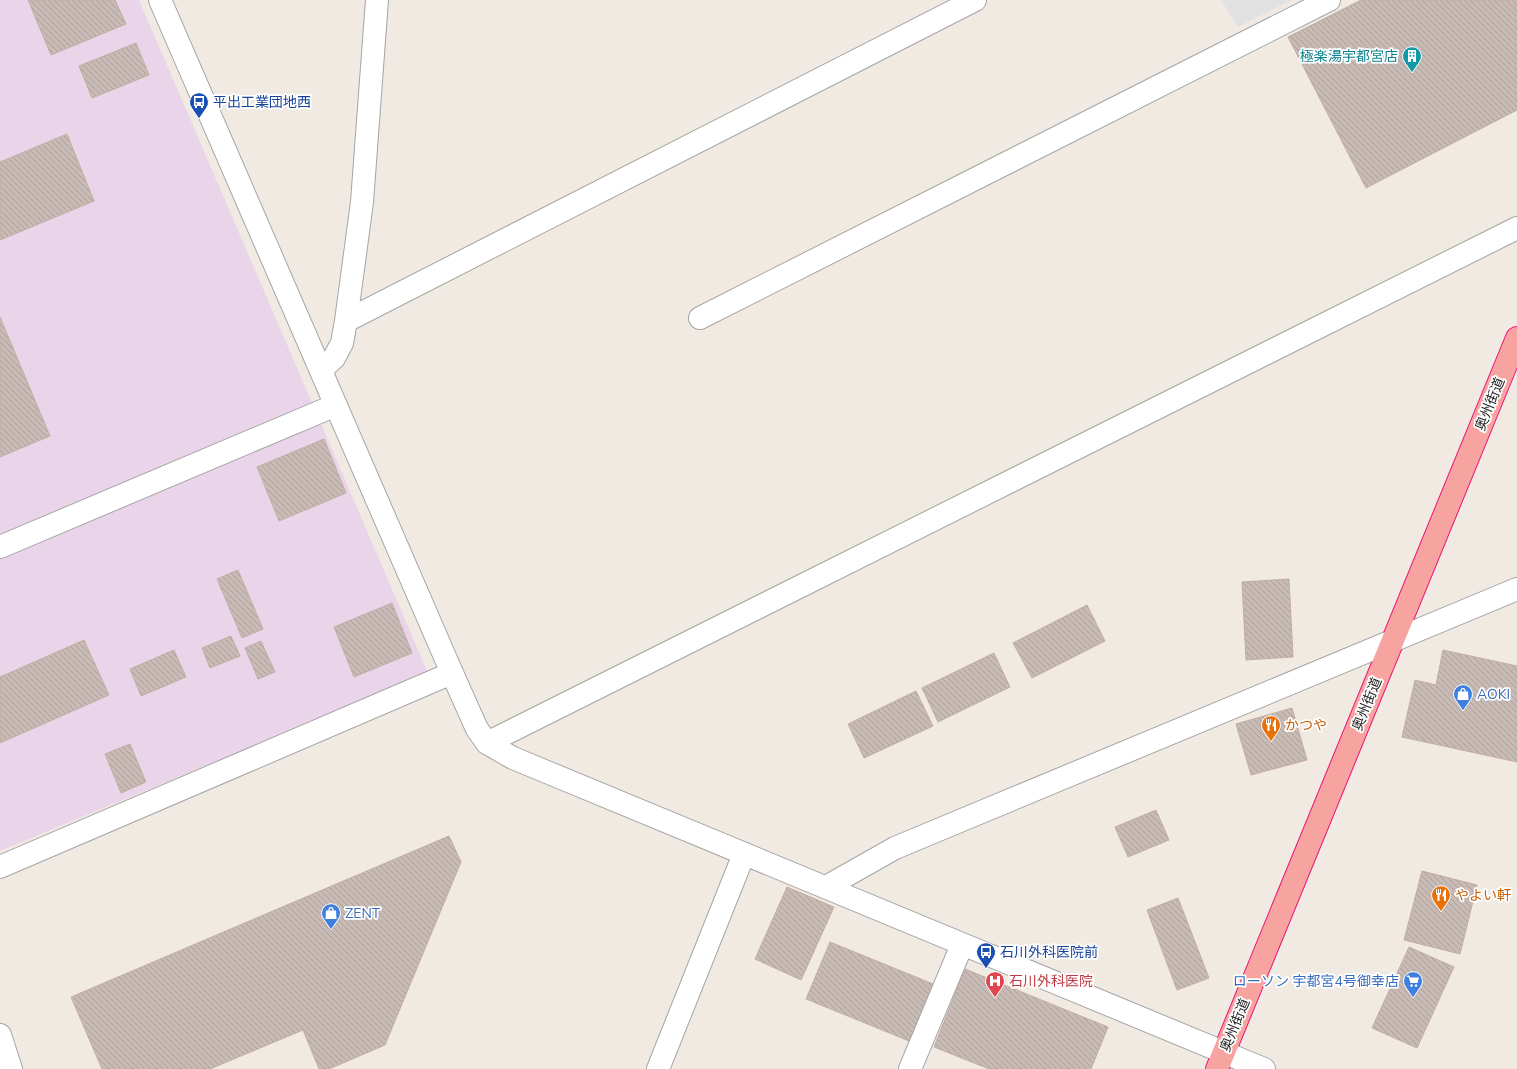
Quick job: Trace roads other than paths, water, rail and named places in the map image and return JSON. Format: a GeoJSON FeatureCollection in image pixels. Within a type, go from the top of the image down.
{"type":"FeatureCollection","features":[{"type":"Feature","properties":{"kind":"highway","name":"奥州街道"},"geometry":{"type":"LineString","coordinates":[[1221,1061],[1517,338]]}},
{"type":"Feature","properties":{"kind":"street"},"geometry":{"type":"LineString","coordinates":[[160,0],[452,673],[477,729],[487,743],[513,758],[826,887],[962,945],[1221,1061],[1264,1069]]}},
{"type":"Feature","properties":{"kind":"street"},"geometry":{"type":"LineString","coordinates":[[321,370],[334,358],[342,343],[346,321],[362,202],[377,0]]}},
{"type":"Feature","properties":{"kind":"street"},"geometry":{"type":"LineString","coordinates":[[346,321],[975,0]]}},
{"type":"Feature","properties":{"kind":"street"},"geometry":{"type":"LineString","coordinates":[[700,318],[1329,0]]}},
{"type":"Feature","properties":{"kind":"street"},"geometry":{"type":"LineString","coordinates":[[487,743],[1517,228]]}},
{"type":"Feature","properties":{"kind":"street"},"geometry":{"type":"LineString","coordinates":[[0,547],[336,405]]}},
{"type":"Feature","properties":{"kind":"street"},"geometry":{"type":"LineString","coordinates":[[826,887],[895,848],[1517,590]]}},
{"type":"Feature","properties":{"kind":"street"},"geometry":{"type":"LineString","coordinates":[[0,867],[452,673]]}},
{"type":"Feature","properties":{"kind":"street"},"geometry":{"type":"LineString","coordinates":[[658,1069],[744,854]]}},
{"type":"Feature","properties":{"kind":"street"},"geometry":{"type":"LineString","coordinates":[[910,1069],[962,945]]}},
{"type":"Feature","properties":{"kind":"street"},"geometry":{"type":"LineString","coordinates":[[0,1035],[11,1069]]}},
{"type":"Feature","properties":{"kind":"place","name":"極楽湯宇都宮店"},"geometry":{"type":"Point","coordinates":[1412,73]}},
{"type":"Feature","properties":{"kind":"place","name":"平出工業団地西"},"geometry":{"type":"Point","coordinates":[199,119]}},
{"type":"Feature","properties":{"kind":"place","name":"AOKI"},"geometry":{"type":"Point","coordinates":[1463,711]}},
{"type":"Feature","properties":{"kind":"place","name":"かつや"},"geometry":{"type":"Point","coordinates":[1271,742]}},
{"type":"Feature","properties":{"kind":"place","name":"やよい軒"},"geometry":{"type":"Point","coordinates":[1441,912]}},
{"type":"Feature","properties":{"kind":"place","name":"ZENT"},"geometry":{"type":"Point","coordinates":[331,930]}},
{"type":"Feature","properties":{"kind":"place","name":"石川外科医院前"},"geometry":{"type":"Point","coordinates":[986,969]}},
{"type":"Feature","properties":{"kind":"place","name":"石川外科医院"},"geometry":{"type":"Point","coordinates":[995,998]}},
{"type":"Feature","properties":{"kind":"place","name":"ローソン 宇都宮4号御幸店"},"geometry":{"type":"Point","coordinates":[1413,998]}}]}
